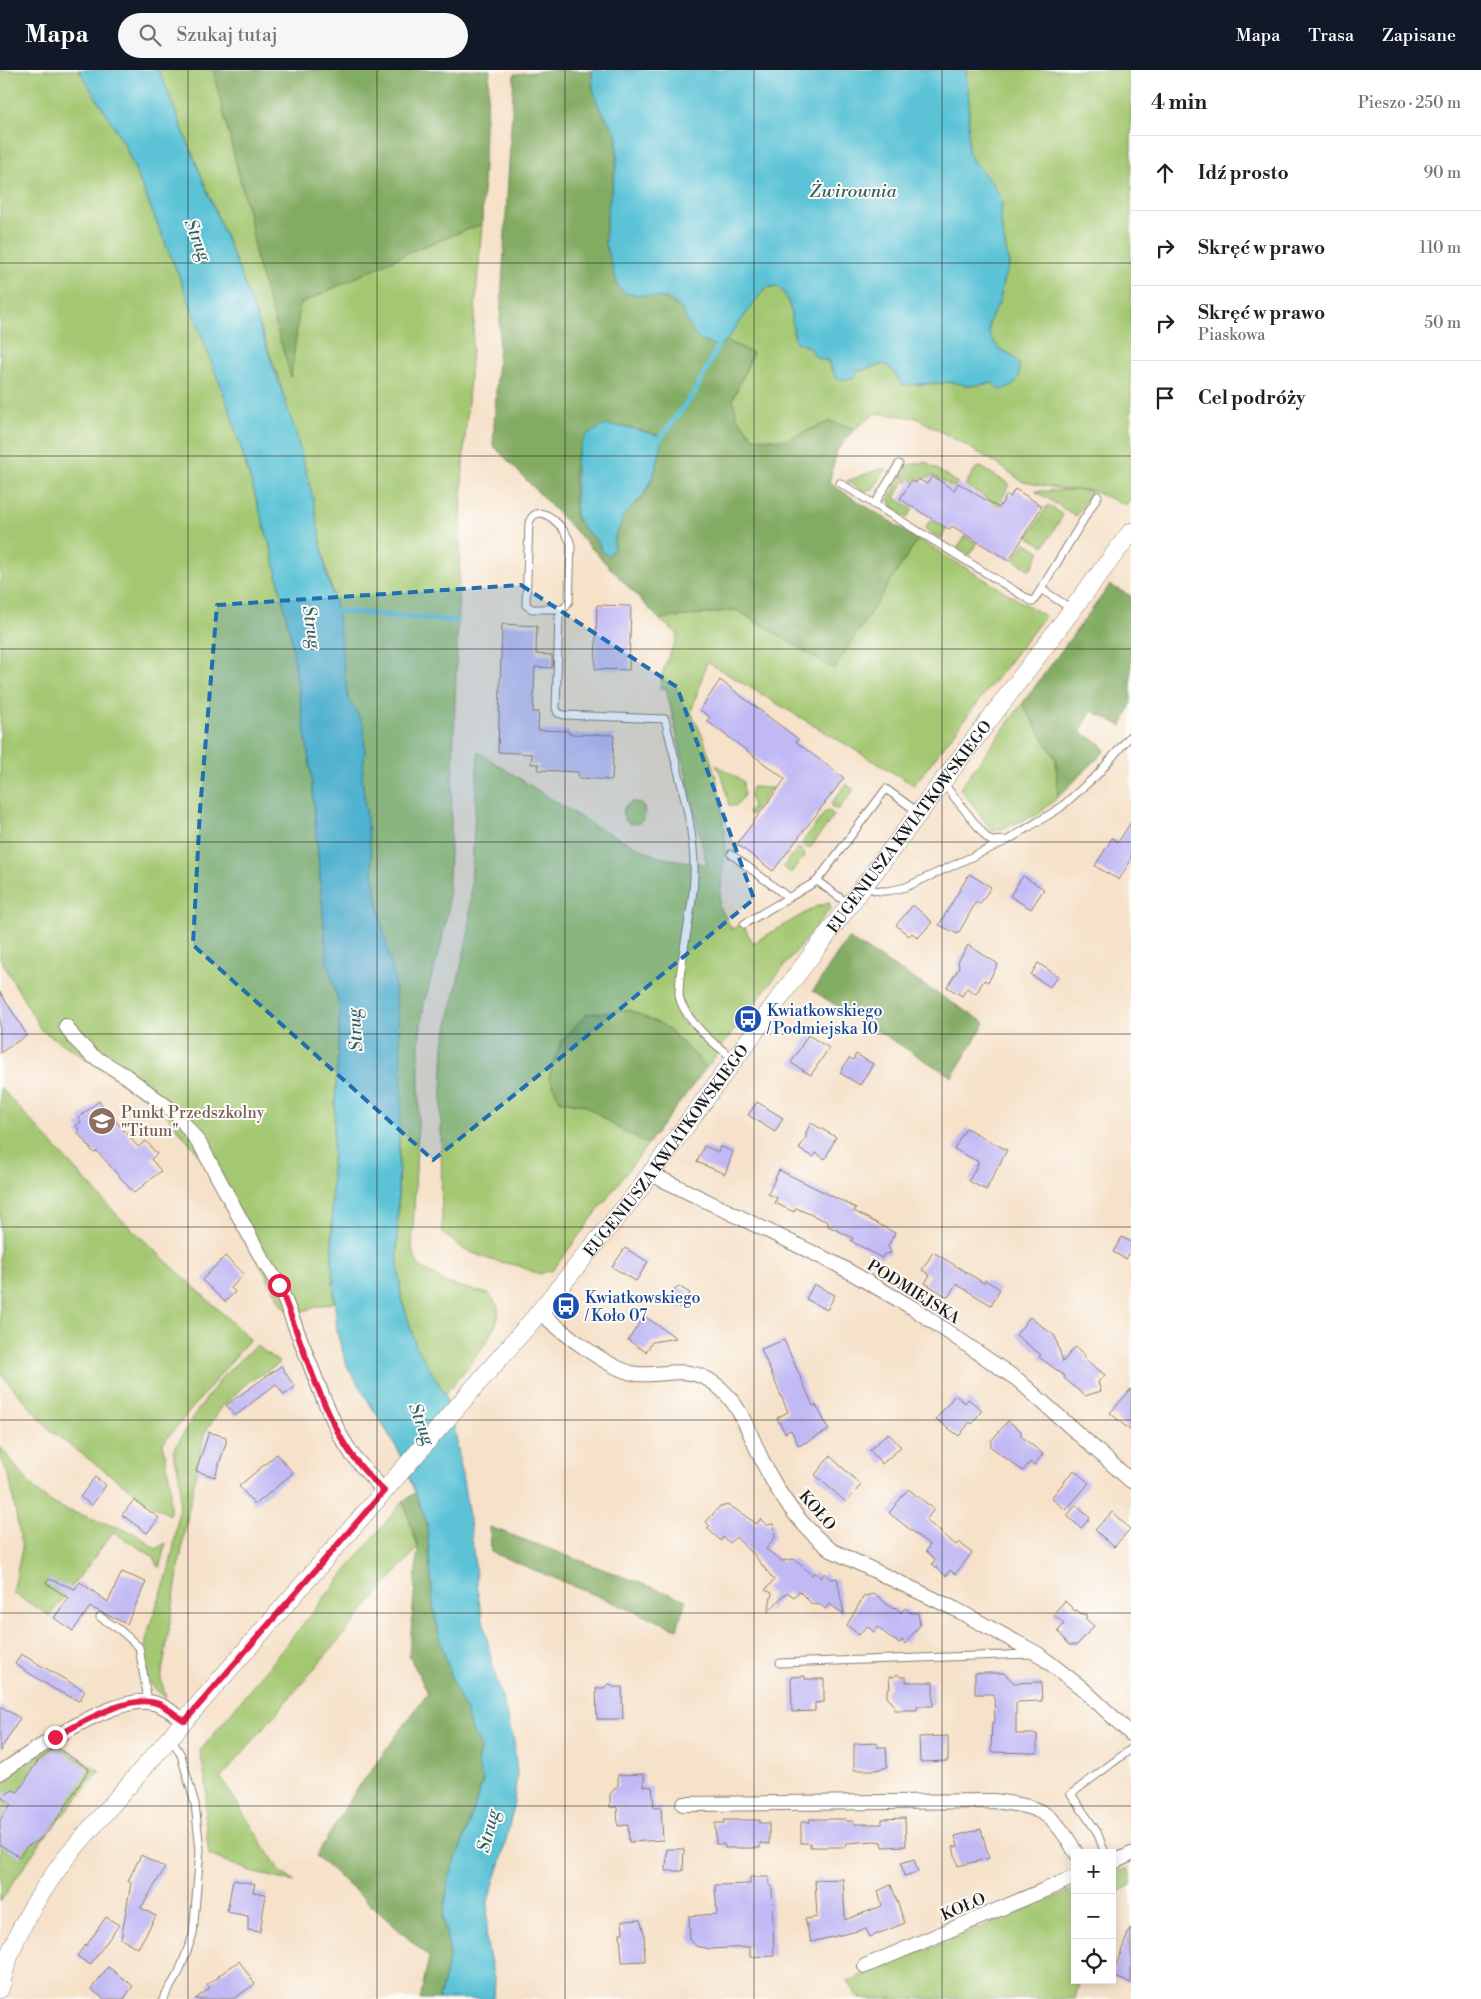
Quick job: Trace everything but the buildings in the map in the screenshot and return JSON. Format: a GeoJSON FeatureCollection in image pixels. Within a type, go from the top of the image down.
{"type":"FeatureCollection","features":[{"type":"Feature","properties":{"kind":"street","name":"EUGENIUSZA KWIATKOWSKIEGO"},"geometry":{"type":"LineString","coordinates":[[0,1989],[4,1970],[15,1938],[41,1891],[67,1856],[540,1312],[651,1174],[789,985],[920,814],[1131,532]]}},
{"type":"Feature","properties":{"kind":"street"},"geometry":{"type":"LineString","coordinates":[[66,1026],[74,1038],[91,1055],[126,1076],[178,1115],[201,1146],[261,1257],[279,1285],[324,1400],[340,1435],[353,1456],[384,1491]]}},
{"type":"Feature","properties":{"kind":"street","name":"PODMIEJSKA"},"geometry":{"type":"LineString","coordinates":[[651,1174],[836,1264],[913,1308],[1018,1380],[1131,1481]]}},
{"type":"Feature","properties":{"kind":"street","name":"KOŁO"},"geometry":{"type":"LineString","coordinates":[[540,1312],[603,1360],[618,1368],[637,1374],[676,1371],[696,1374],[714,1383],[726,1394],[736,1408],[768,1474],[787,1502],[815,1537],[831,1550],[955,1609],[1038,1654],[1082,1688],[1131,1734]]}},
{"type":"Feature","properties":{"kind":"street"},"geometry":{"type":"LineString","coordinates":[[0,1773],[55,1737],[116,1708],[132,1703],[148,1702],[159,1704],[185,1721]]}},
{"type":"Feature","properties":{"kind":"street"},"geometry":{"type":"LineString","coordinates":[[683,1804],[994,1801],[1032,1807],[1055,1820],[1073,1849]]}},
{"type":"Feature","properties":{"kind":"street"},"geometry":{"type":"LineString","coordinates":[[1116,1861],[1131,1854]]}},
{"type":"Feature","properties":{"kind":"street","name":"KOŁO"},"geometry":{"type":"LineString","coordinates":[[865,1966],[1071,1880]]}},
{"type":"Feature","properties":{"kind":"lane"},"geometry":{"type":"LineString","coordinates":[[874,505],[899,464]]}},
{"type":"Feature","properties":{"kind":"lane"},"geometry":{"type":"LineString","coordinates":[[840,483],[1033,602],[1098,496]]}},
{"type":"Feature","properties":{"kind":"lane"},"geometry":{"type":"LineString","coordinates":[[563,609],[532,609],[526,605],[529,523],[533,516],[539,513],[548,515],[571,541],[569,601],[559,617],[556,704],[558,712],[564,715],[665,719],[691,830],[694,857],[693,900],[678,996],[682,1007],[712,1043],[735,1059]]}},
{"type":"Feature","properties":{"kind":"lane"},"geometry":{"type":"LineString","coordinates":[[1041,589],[1073,610]]}},
{"type":"Feature","properties":{"kind":"lane"},"geometry":{"type":"LineString","coordinates":[[864,886],[874,891],[889,892],[906,887],[1008,840],[1060,808],[1098,774],[1131,735]]}},
{"type":"Feature","properties":{"kind":"lane"},"geometry":{"type":"LineString","coordinates":[[943,782],[986,838],[991,841],[1008,840]]}},
{"type":"Feature","properties":{"kind":"lane"},"geometry":{"type":"LineString","coordinates":[[744,924],[817,881],[886,789],[920,814]]}},
{"type":"Feature","properties":{"kind":"lane"},"geometry":{"type":"LineString","coordinates":[[731,854],[789,898]]}},
{"type":"Feature","properties":{"kind":"lane"},"geometry":{"type":"LineString","coordinates":[[817,881],[850,906]]}},
{"type":"Feature","properties":{"kind":"lane"},"geometry":{"type":"LineString","coordinates":[[100,1617],[120,1630],[139,1647],[148,1702]]}},
{"type":"Feature","properties":{"kind":"lane"},"geometry":{"type":"LineString","coordinates":[[780,1663],[1038,1654]]}},
{"type":"Feature","properties":{"kind":"lane"},"geometry":{"type":"LineString","coordinates":[[163,1999],[179,1972],[193,1935],[200,1850],[195,1804],[181,1754],[171,1738]]}},
{"type":"Feature","properties":{"kind":"lane"},"geometry":{"type":"LineString","coordinates":[[1104,1849],[1098,1832],[1071,1794],[1131,1749]]}},
{"type":"Feature","properties":{"kind":"highlighted area"},"geometry":{"type":"Polygon","coordinates":[[[521,585],[677,687],[754,899],[433,1160],[193,945],[200,810],[217,605],[521,585]]]}},
{"type":"Feature","properties":{"kind":"green space"},"geometry":{"type":"Polygon","coordinates":[[[0,70],[79,70],[124,143],[181,281],[229,408],[272,552],[291,638],[311,773],[327,960],[340,1009],[332,1164],[334,1302],[296,1313],[284,1308],[200,1156],[163,1111],[148,1099],[41,1030],[0,958],[0,70]]]}},
{"type":"Feature","properties":{"kind":"green space"},"geometry":{"type":"Polygon","coordinates":[[[159,70],[213,70],[252,228],[256,259],[291,375],[300,304],[412,251],[482,224],[463,463],[448,909],[441,945],[424,1003],[419,1041],[419,1104],[412,1251],[419,1266],[446,1283],[489,1294],[498,1307],[498,1317],[488,1340],[445,1394],[416,1346],[401,1296],[397,1254],[401,1053],[394,979],[375,890],[362,777],[365,752],[364,725],[348,698],[337,611],[280,382],[248,293],[159,70]]]}},
{"type":"Feature","properties":{"kind":"green space"},"geometry":{"type":"Polygon","coordinates":[[[213,70],[490,70],[485,128],[482,224],[412,251],[300,304],[291,377],[256,259],[252,228],[213,70]]]}},
{"type":"Feature","properties":{"kind":"green space"},"geometry":{"type":"Polygon","coordinates":[[[552,70],[592,71],[593,88],[598,105],[617,135],[617,162],[608,208],[605,243],[624,293],[654,296],[672,302],[686,316],[702,341],[718,346],[726,341],[753,353],[733,399],[737,417],[754,438],[786,440],[830,421],[855,429],[837,451],[829,483],[918,539],[834,669],[737,610],[659,619],[493,445],[514,74],[552,70]],[[630,428],[585,436],[575,462],[575,514],[578,523],[596,541],[602,552],[614,547],[619,524],[648,488],[656,467],[661,436],[630,428]]]}},
{"type":"Feature","properties":{"kind":"green space"},"geometry":{"type":"Polygon","coordinates":[[[966,70],[1131,70],[1131,499],[1127,505],[1089,490],[1062,489],[1023,482],[993,461],[917,418],[876,413],[855,429],[830,421],[786,440],[754,438],[737,417],[733,399],[753,353],[726,341],[765,288],[778,286],[786,295],[794,321],[793,333],[800,343],[808,347],[817,358],[828,361],[832,372],[858,371],[885,364],[894,372],[919,385],[952,382],[969,386],[992,383],[1013,356],[999,349],[989,334],[989,322],[1000,300],[1003,281],[1009,265],[1001,224],[1002,200],[992,183],[973,161],[968,151],[969,102],[966,70]]]}},
{"type":"Feature","properties":{"kind":"green space"},"geometry":{"type":"Polygon","coordinates":[[[925,462],[957,482],[954,488],[932,475],[920,479],[918,477],[915,482],[900,474],[905,466],[925,462]]]}},
{"type":"Feature","properties":{"kind":"green space"},"geometry":{"type":"Polygon","coordinates":[[[981,467],[1009,484],[999,506],[965,485],[976,468],[981,467]]]}},
{"type":"Feature","properties":{"kind":"green space"},"geometry":{"type":"Polygon","coordinates":[[[880,469],[887,469],[872,490],[862,490],[847,481],[880,469]]]}},
{"type":"Feature","properties":{"kind":"green space"},"geometry":{"type":"Polygon","coordinates":[[[901,476],[909,481],[908,483],[904,481],[895,498],[913,509],[907,518],[893,508],[889,498],[901,476]]]}},
{"type":"Feature","properties":{"kind":"green space"},"geometry":{"type":"Polygon","coordinates":[[[1089,490],[1091,492],[1076,516],[1035,491],[1089,490]]]}},
{"type":"Feature","properties":{"kind":"green space"},"geometry":{"type":"Polygon","coordinates":[[[1048,505],[1063,515],[1044,546],[1028,537],[1048,505]]]}},
{"type":"Feature","properties":{"kind":"green space"},"geometry":{"type":"Polygon","coordinates":[[[930,520],[946,529],[941,539],[925,529],[930,520]]]}},
{"type":"Feature","properties":{"kind":"green space"},"geometry":{"type":"Polygon","coordinates":[[[965,536],[977,543],[969,555],[957,549],[965,536]]]}},
{"type":"Feature","properties":{"kind":"green space"},"geometry":{"type":"Polygon","coordinates":[[[918,539],[1045,616],[914,785],[707,662],[691,712],[703,737],[718,783],[726,844],[719,906],[732,929],[742,923],[753,943],[817,906],[826,904],[829,901],[831,908],[752,1006],[707,1067],[665,1026],[560,1101],[585,1105],[616,1127],[648,1144],[553,1270],[539,1274],[465,1250],[442,1233],[441,1118],[444,1043],[469,930],[478,752],[592,825],[658,857],[707,865],[666,688],[660,688],[665,667],[678,634],[659,619],[737,610],[834,668],[918,539]]]}},
{"type":"Feature","properties":{"kind":"green space"},"geometry":{"type":"Polygon","coordinates":[[[1025,542],[1040,552],[1030,570],[1014,560],[1025,542]]]}},
{"type":"Feature","properties":{"kind":"green space"},"geometry":{"type":"Polygon","coordinates":[[[1110,585],[1131,596],[1131,704],[1122,726],[1092,711],[1080,732],[1101,744],[1105,751],[1058,797],[1056,759],[1022,704],[1110,585]]]}},
{"type":"Feature","properties":{"kind":"green space"},"geometry":{"type":"Polygon","coordinates":[[[1022,704],[1056,759],[1058,797],[1039,814],[993,832],[960,788],[1022,704]]]}},
{"type":"Feature","properties":{"kind":"green space"},"geometry":{"type":"Polygon","coordinates":[[[716,765],[743,781],[744,795],[736,806],[729,805],[724,782],[716,765]]]}},
{"type":"Feature","properties":{"kind":"green space"},"geometry":{"type":"Polygon","coordinates":[[[846,784],[854,790],[839,809],[832,807],[832,803],[846,784]]]}},
{"type":"Feature","properties":{"kind":"green space"},"geometry":{"type":"Polygon","coordinates":[[[752,787],[772,788],[751,815],[748,813],[753,807],[750,796],[752,787]]]}},
{"type":"Feature","properties":{"kind":"green space"},"geometry":{"type":"Polygon","coordinates":[[[630,802],[638,802],[645,809],[645,817],[638,824],[630,824],[623,817],[623,809],[630,802]]]}},
{"type":"Feature","properties":{"kind":"green space"},"geometry":{"type":"Polygon","coordinates":[[[826,811],[833,814],[833,817],[811,847],[807,848],[803,845],[803,841],[826,811]]]}},
{"type":"Feature","properties":{"kind":"green space"},"geometry":{"type":"Polygon","coordinates":[[[797,849],[801,849],[805,855],[791,873],[783,867],[797,849]]]}},
{"type":"Feature","properties":{"kind":"green space"},"geometry":{"type":"Polygon","coordinates":[[[848,938],[985,1023],[952,1077],[813,991],[848,938]]]}},
{"type":"Feature","properties":{"kind":"green space"},"geometry":{"type":"Polygon","coordinates":[[[629,1010],[665,1026],[707,1067],[648,1144],[616,1127],[585,1105],[560,1101],[549,1077],[561,1042],[586,1014],[629,1010]]]}},
{"type":"Feature","properties":{"kind":"green space"},"geometry":{"type":"Polygon","coordinates":[[[0,1087],[119,1217],[250,1339],[163,1443],[170,1482],[170,1515],[153,1506],[52,1432],[0,1373],[0,1087]]]}},
{"type":"Feature","properties":{"kind":"green space"},"geometry":{"type":"Polygon","coordinates":[[[256,1345],[280,1363],[248,1382],[222,1407],[204,1434],[185,1529],[161,1680],[166,1697],[153,1686],[146,1673],[144,1657],[151,1623],[167,1576],[175,1536],[180,1486],[179,1473],[173,1451],[199,1408],[224,1375],[256,1345]]]}},
{"type":"Feature","properties":{"kind":"green space"},"geometry":{"type":"Polygon","coordinates":[[[0,1447],[35,1490],[54,1504],[134,1533],[156,1549],[166,1543],[159,1568],[154,1557],[113,1532],[50,1616],[13,1593],[22,1548],[9,1475],[0,1459],[0,1447]]]}},
{"type":"Feature","properties":{"kind":"green space"},"geometry":{"type":"Polygon","coordinates":[[[415,1493],[427,1523],[433,1605],[441,1643],[454,1685],[465,1709],[472,1732],[481,1746],[477,1764],[483,1780],[449,1878],[443,1917],[450,1955],[439,1999],[420,1999],[429,1957],[316,1856],[355,1792],[428,1693],[409,1656],[418,1547],[403,1501],[415,1493]]]}},
{"type":"Feature","properties":{"kind":"green space"},"geometry":{"type":"Polygon","coordinates":[[[403,1501],[418,1547],[221,1778],[280,1871],[295,1882],[255,1873],[209,1855],[205,1818],[207,1789],[200,1751],[403,1501]]]}},
{"type":"Feature","properties":{"kind":"green space"},"geometry":{"type":"Polygon","coordinates":[[[490,1527],[686,1600],[677,1629],[491,1552],[490,1527]]]}},
{"type":"Feature","properties":{"kind":"green space"},"geometry":{"type":"Polygon","coordinates":[[[52,1742],[100,1771],[42,1840],[0,1902],[0,1777],[52,1742]]]}},
{"type":"Feature","properties":{"kind":"green space"},"geometry":{"type":"Polygon","coordinates":[[[1127,1868],[1131,1877],[1131,1885],[1116,1894],[1116,1872],[1127,1868]]]}},
{"type":"Feature","properties":{"kind":"green space"},"geometry":{"type":"Polygon","coordinates":[[[1071,1891],[1071,1984],[1079,1984],[1075,1999],[859,1999],[848,1981],[1071,1891]]]}},
{"type":"Feature","properties":{"kind":"water","name":"Strug"},"geometry":{"type":"Polygon","coordinates":[[[79,70],[159,70],[248,293],[295,430],[313,498],[327,576],[337,611],[348,698],[364,725],[365,752],[362,777],[375,890],[394,979],[401,1053],[402,1103],[399,1137],[397,1254],[401,1296],[416,1346],[445,1394],[455,1431],[470,1523],[479,1600],[492,1663],[514,1741],[517,1774],[513,1810],[501,1861],[488,1901],[486,1938],[495,1984],[493,1999],[439,1999],[450,1955],[443,1917],[449,1878],[483,1781],[477,1764],[481,1746],[472,1732],[465,1709],[454,1685],[441,1643],[433,1605],[427,1523],[398,1450],[347,1366],[337,1333],[332,1264],[332,1164],[340,1009],[327,960],[311,773],[291,638],[272,552],[229,408],[181,281],[124,143],[79,70]]]}},
{"type":"Feature","properties":{"kind":"water","name":"Żwirownia"},"geometry":{"type":"Polygon","coordinates":[[[592,70],[966,70],[969,102],[968,151],[973,161],[992,183],[1002,200],[1001,224],[1009,265],[1003,281],[1000,300],[989,322],[989,334],[999,349],[1013,356],[1019,364],[1019,376],[1014,385],[1001,390],[992,383],[969,386],[952,382],[902,385],[894,372],[885,364],[858,371],[852,379],[837,379],[828,361],[817,358],[808,347],[796,342],[790,307],[778,286],[765,288],[726,341],[718,346],[702,341],[694,334],[681,308],[670,299],[624,293],[618,286],[605,243],[608,208],[617,162],[617,135],[598,105],[593,88],[592,70]]]}},
{"type":"Feature","properties":{"kind":"water"},"geometry":{"type":"Polygon","coordinates":[[[605,425],[630,428],[661,436],[660,452],[654,474],[643,496],[626,513],[614,538],[614,547],[609,556],[602,552],[599,543],[585,530],[576,517],[576,459],[585,436],[605,425]]]}},
{"type":"Feature","properties":{"kind":"waterway"},"geometry":{"type":"LineString","coordinates":[[658,441],[695,392],[718,346]]}},
{"type":"Feature","properties":{"kind":"waterway"},"geometry":{"type":"LineString","coordinates":[[337,611],[456,621]]}},
{"type":"Feature","properties":{"kind":"place","name":"Kwiatkowskiego / Podmiejska 10"},"geometry":{"type":"Point","coordinates":[748,1019]}},
{"type":"Feature","properties":{"kind":"place","name":"Punkt Przedszkolny \"Titum\""},"geometry":{"type":"Point","coordinates":[102,1121]}},
{"type":"Feature","properties":{"kind":"place","name":"Kwiatkowskiego / Koło 07"},"geometry":{"type":"Point","coordinates":[566,1306]}},
{"type":"Feature","properties":{"kind":"route"},"geometry":{"type":"LineString","coordinates":[[55,1737],[116,1708],[132,1703],[148,1702],[159,1704],[185,1721],[384,1491],[371,1479],[340,1435],[306,1357],[279,1285]]}}]}
